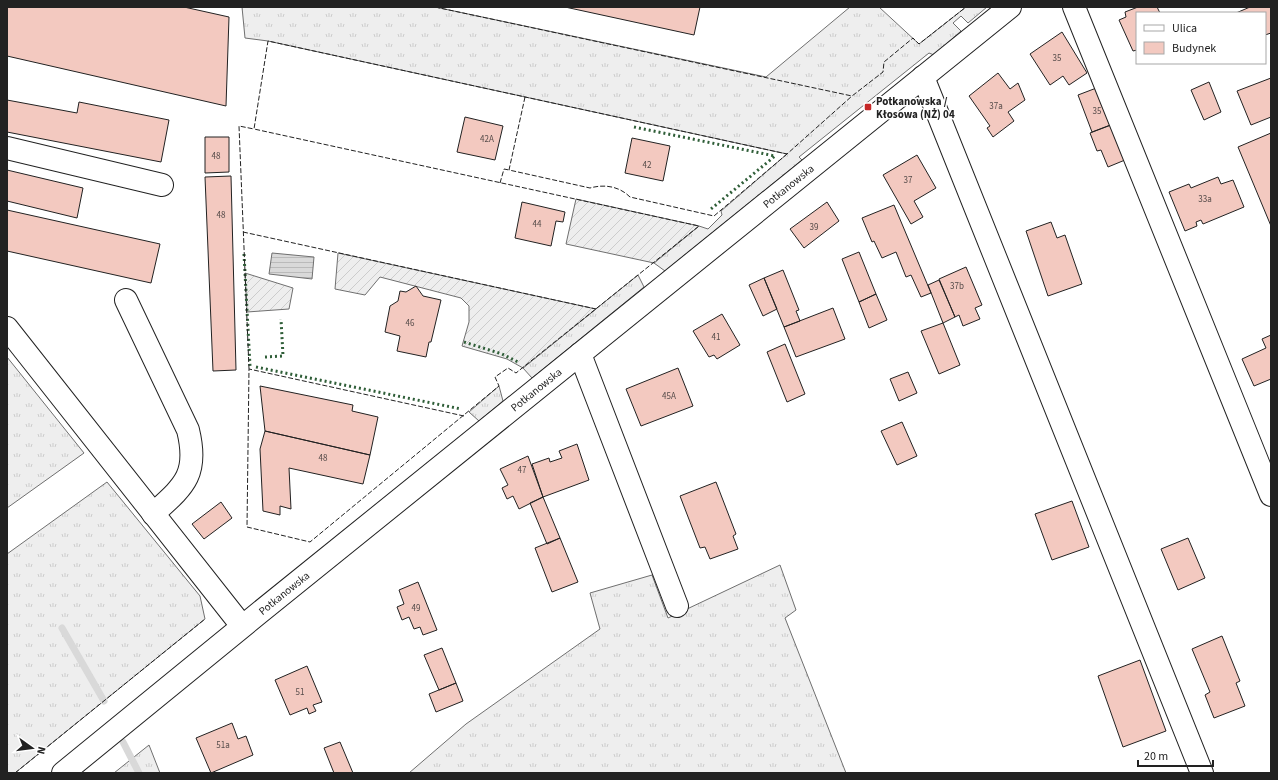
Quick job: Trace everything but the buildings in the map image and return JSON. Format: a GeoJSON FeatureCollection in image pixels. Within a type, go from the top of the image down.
{"type":"FeatureCollection","features":[{"type":"Feature","properties":{"kind":"street","name":"Potkanowska"},"geometry":{"type":"LineString","coordinates":[[63,773],[242,626],[1010,7]]}},
{"type":"Feature","properties":{"kind":"street"},"geometry":{"type":"LineString","coordinates":[[1074,7],[1271,495]]}},
{"type":"Feature","properties":{"kind":"street"},"geometry":{"type":"LineString","coordinates":[[923,77],[1202,773]]}},
{"type":"Feature","properties":{"kind":"street"},"geometry":{"type":"LineString","coordinates":[[7,148],[162,185]]}},
{"type":"Feature","properties":{"kind":"street"},"geometry":{"type":"LineString","coordinates":[[126,300],[188,430],[192,448],[190,471],[183,487],[153,514]]}},
{"type":"Feature","properties":{"kind":"street"},"geometry":{"type":"LineString","coordinates":[[7,328],[242,626]]}},
{"type":"Feature","properties":{"kind":"street"},"geometry":{"type":"LineString","coordinates":[[580,354],[677,606]]}},
{"type":"Feature","properties":{"kind":"green space"},"geometry":{"type":"Polygon","coordinates":[[[242,7],[435,7],[766,77],[850,7],[879,7],[919,44],[966,7],[987,7],[968,23],[961,16],[953,23],[961,31],[934,55],[929,53],[799,157],[802,160],[665,271],[654,263],[699,226],[708,229],[722,215],[721,211],[787,154],[268,41],[245,38],[242,7]]]}},
{"type":"Feature","properties":{"kind":"green space"},"geometry":{"type":"Polygon","coordinates":[[[576,199],[699,226],[654,263],[566,244],[576,199]]]}},
{"type":"Feature","properties":{"kind":"green space"},"geometry":{"type":"Polygon","coordinates":[[[338,253],[596,309],[523,368],[507,359],[462,346],[469,322],[469,306],[461,298],[380,277],[365,295],[335,289],[338,253]]]}},
{"type":"Feature","properties":{"kind":"green space"},"geometry":{"type":"Polygon","coordinates":[[[245,273],[293,288],[289,309],[247,312],[245,273]]]}},
{"type":"Feature","properties":{"kind":"green space"},"geometry":{"type":"Polygon","coordinates":[[[638,275],[644,287],[532,378],[523,368],[638,275]]]}},
{"type":"Feature","properties":{"kind":"green space"},"geometry":{"type":"Polygon","coordinates":[[[7,357],[84,453],[7,508],[7,357]]]}},
{"type":"Feature","properties":{"kind":"green space"},"geometry":{"type":"Polygon","coordinates":[[[499,386],[503,401],[479,421],[469,412],[499,386]]]}},
{"type":"Feature","properties":{"kind":"green space"},"geometry":{"type":"Polygon","coordinates":[[[107,482],[200,596],[205,619],[15,773],[7,773],[7,554],[107,482]]]}},
{"type":"Feature","properties":{"kind":"green space"},"geometry":{"type":"Polygon","coordinates":[[[780,565],[796,610],[785,618],[846,773],[409,773],[466,724],[600,629],[590,593],[652,575],[668,618],[780,565]]]}},
{"type":"Feature","properties":{"kind":"green space"},"geometry":{"type":"Polygon","coordinates":[[[149,745],[160,773],[114,773],[149,745]]]}},
{"type":"Feature","properties":{"kind":"shaded area"},"geometry":{"type":"Polygon","coordinates":[[[272,253],[314,257],[312,279],[269,274],[272,253]]]}},
{"type":"Feature","properties":{"kind":"waterway"},"geometry":{"type":"LineString","coordinates":[[62,628],[104,701]]}},
{"type":"Feature","properties":{"kind":"waterway"},"geometry":{"type":"LineString","coordinates":[[123,742],[139,773]]}},
{"type":"Feature","properties":{"kind":"hedge"},"geometry":{"type":"LineString","coordinates":[[634,127],[775,156],[711,209]]}},
{"type":"Feature","properties":{"kind":"hedge"},"geometry":{"type":"LineString","coordinates":[[244,254],[250,366]]}},
{"type":"Feature","properties":{"kind":"hedge"},"geometry":{"type":"LineString","coordinates":[[265,357],[283,356],[281,319]]}},
{"type":"Feature","properties":{"kind":"hedge"},"geometry":{"type":"LineString","coordinates":[[464,342],[502,354],[520,363]]}},
{"type":"Feature","properties":{"kind":"hedge"},"geometry":{"type":"LineString","coordinates":[[256,367],[461,409]]}},
{"type":"Feature","properties":{"kind":"fence"},"geometry":{"type":"LineString","coordinates":[[435,7],[852,96],[883,72],[884,62],[913,38],[919,44],[966,7]]}},
{"type":"Feature","properties":{"kind":"fence"},"geometry":{"type":"LineString","coordinates":[[464,416],[249,369],[247,527],[310,542],[499,386],[495,377],[508,368],[516,373],[699,226],[254,129],[268,41],[787,154],[852,96]]}},
{"type":"Feature","properties":{"kind":"fence"},"geometry":{"type":"LineString","coordinates":[[525,97],[509,170],[590,188],[601,186],[616,188],[626,193],[630,197],[714,216],[787,154]]}},
{"type":"Feature","properties":{"kind":"fence"},"geometry":{"type":"LineString","coordinates":[[249,369],[239,126],[254,129]]}},
{"type":"Feature","properties":{"kind":"fence"},"geometry":{"type":"LineString","coordinates":[[500,183],[504,169],[509,170]]}},
{"type":"Feature","properties":{"kind":"fence"},"geometry":{"type":"LineString","coordinates":[[243,232],[596,309]]}},
{"type":"Feature","properties":{"kind":"fence"},"geometry":{"type":"LineString","coordinates":[[15,773],[205,619]]}},
{"type":"Feature","properties":{"kind":"place","name":"Potkanowska / Kłosowa (NŻ) 04"},"geometry":{"type":"Point","coordinates":[868,107]}}]}
